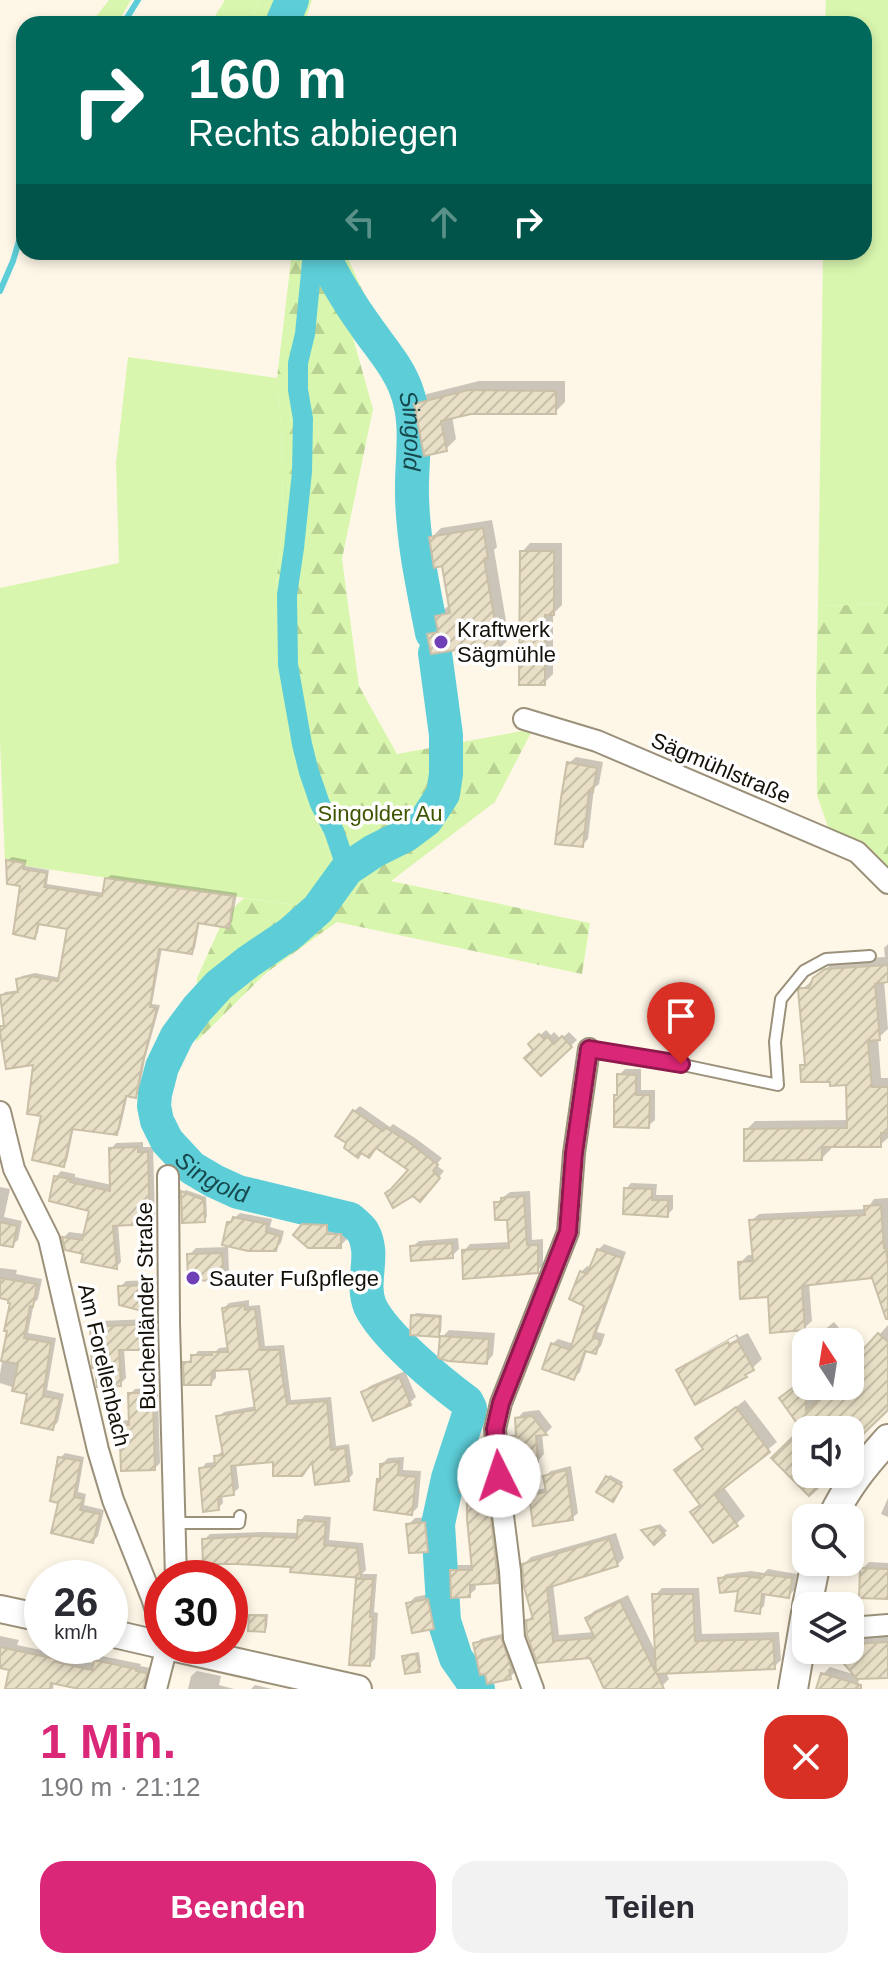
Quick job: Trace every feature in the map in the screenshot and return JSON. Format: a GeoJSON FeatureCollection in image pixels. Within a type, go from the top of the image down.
{"type":"FeatureCollection","features":[{"type":"Feature","properties":{"kind":"main road"},"geometry":{"type":"LineString","coordinates":[[838,1504],[860,1471],[888,1439]]}},
{"type":"Feature","properties":{"kind":"main road"},"geometry":{"type":"LineString","coordinates":[[793,1689],[798,1664]]}},
{"type":"Feature","properties":{"kind":"street","name":"Sägmühlstraße"},"geometry":{"type":"LineString","coordinates":[[524,719],[597,741],[857,852],[888,883]]}},
{"type":"Feature","properties":{"kind":"street"},"geometry":{"type":"LineString","coordinates":[[533,1689],[514,1638],[495,1429],[501,1403],[568,1232],[574,1153],[589,1049]]}},
{"type":"Feature","properties":{"kind":"street","name":"Am Forellenbach"},"geometry":{"type":"LineString","coordinates":[[0,1115],[14,1169],[49,1239],[98,1450],[113,1500],[144,1578]]}},
{"type":"Feature","properties":{"kind":"street","name":"Buchenländer Straße"},"geometry":{"type":"LineString","coordinates":[[168,1176],[176,1560]]}},
{"type":"Feature","properties":{"kind":"street"},"geometry":{"type":"LineString","coordinates":[[0,1609],[24,1614]]}},
{"type":"Feature","properties":{"kind":"street"},"geometry":{"type":"LineString","coordinates":[[864,1627],[888,1625]]}},
{"type":"Feature","properties":{"kind":"street"},"geometry":{"type":"LineString","coordinates":[[156,1689],[161,1664]]}},
{"type":"Feature","properties":{"kind":"street"},"geometry":{"type":"LineString","coordinates":[[246,1664],[358,1689]]}},
{"type":"Feature","properties":{"kind":"lane"},"geometry":{"type":"LineString","coordinates":[[589,1049],[636,1055],[778,1085],[775,1042],[781,999],[804,971],[826,959],[870,956]]}},
{"type":"Feature","properties":{"kind":"lane"},"geometry":{"type":"LineString","coordinates":[[175,1523],[239,1523],[240,1516]]}},
{"type":"Feature","properties":{"kind":"green space"},"geometry":{"type":"Polygon","coordinates":[[[109,0],[131,0],[122,16],[96,16],[109,0]]]}},
{"type":"Feature","properties":{"kind":"green space"},"geometry":{"type":"Polygon","coordinates":[[[225,0],[259,0],[253,16],[215,16],[225,0]]]}},
{"type":"Feature","properties":{"kind":"green space"},"geometry":{"type":"Polygon","coordinates":[[[259,0],[312,0],[307,16],[253,16],[259,0]]]}},
{"type":"Feature","properties":{"kind":"green space"},"geometry":{"type":"Polygon","coordinates":[[[826,0],[888,0],[888,604],[818,606],[823,260],[872,260],[872,16],[825,16],[826,0]]]}},
{"type":"Feature","properties":{"kind":"green space","name":"Singolder Au"},"geometry":{"type":"Polygon","coordinates":[[[291,260],[349,260],[376,320],[352,334],[373,409],[342,559],[359,686],[397,754],[533,729],[495,802],[391,881],[590,923],[582,974],[337,922],[266,973],[196,1042],[197,978],[225,916],[244,898],[314,908],[338,876],[301,777],[282,668],[276,585],[283,520],[277,378],[291,260]]]}},
{"type":"Feature","properties":{"kind":"green space"},"geometry":{"type":"Polygon","coordinates":[[[128,357],[277,378],[283,520],[276,585],[301,777],[338,876],[314,908],[5,863],[0,741],[0,588],[119,563],[116,463],[128,357]]]}},
{"type":"Feature","properties":{"kind":"green space"},"geometry":{"type":"Polygon","coordinates":[[[888,604],[888,875],[830,833],[817,795],[816,691],[818,606],[888,604]]]}},
{"type":"Feature","properties":{"kind":"building"},"geometry":{"type":"Polygon","coordinates":[[[468,390],[556,391],[556,414],[471,414],[441,421],[447,451],[424,456],[414,404],[468,390]]]}},
{"type":"Feature","properties":{"kind":"building"},"geometry":{"type":"Polygon","coordinates":[[[483,528],[488,558],[484,559],[500,651],[457,658],[456,650],[431,654],[427,634],[438,632],[435,616],[450,613],[442,566],[434,568],[429,537],[483,528]]]}},
{"type":"Feature","properties":{"kind":"building"},"geometry":{"type":"Polygon","coordinates":[[[520,551],[554,551],[554,615],[545,615],[545,685],[519,685],[520,551]]]}},
{"type":"Feature","properties":{"kind":"building"},"geometry":{"type":"Polygon","coordinates":[[[567,762],[597,768],[593,792],[589,791],[583,847],[555,844],[567,762]]]}},
{"type":"Feature","properties":{"kind":"building"},"geometry":{"type":"Polygon","coordinates":[[[6,860],[24,863],[23,869],[47,873],[44,887],[102,896],[105,878],[234,896],[229,928],[198,923],[192,954],[159,949],[150,1007],[157,1008],[136,1098],[126,1096],[117,1135],[72,1129],[64,1167],[32,1160],[41,1116],[27,1114],[33,1065],[6,1069],[0,1032],[0,1026],[4,1026],[0,995],[18,992],[16,979],[30,976],[58,981],[67,929],[38,924],[35,939],[13,934],[20,886],[7,884],[6,860]]]}},
{"type":"Feature","properties":{"kind":"building"},"geometry":{"type":"Polygon","coordinates":[[[888,965],[888,982],[875,984],[880,1040],[868,1041],[872,1087],[888,1087],[888,1133],[881,1133],[881,1147],[822,1147],[822,1160],[744,1161],[744,1129],[847,1128],[846,1085],[801,1082],[800,1065],[805,1065],[798,990],[809,988],[813,978],[825,969],[888,965]]]}},
{"type":"Feature","properties":{"kind":"building"},"geometry":{"type":"Polygon","coordinates":[[[539,1034],[544,1039],[547,1036],[554,1044],[562,1036],[572,1047],[541,1076],[524,1058],[533,1050],[528,1044],[539,1034]]]}},
{"type":"Feature","properties":{"kind":"building"},"geometry":{"type":"Polygon","coordinates":[[[617,1074],[636,1075],[636,1095],[650,1095],[649,1128],[614,1127],[617,1074]]]}},
{"type":"Feature","properties":{"kind":"building"},"geometry":{"type":"Polygon","coordinates":[[[353,1110],[383,1131],[386,1128],[410,1143],[438,1165],[433,1171],[440,1178],[420,1202],[413,1196],[393,1208],[385,1193],[408,1170],[376,1148],[369,1158],[361,1153],[358,1158],[344,1148],[346,1143],[335,1136],[353,1110]]]}},
{"type":"Feature","properties":{"kind":"building"},"geometry":{"type":"Polygon","coordinates":[[[138,1147],[138,1152],[148,1152],[150,1224],[113,1226],[117,1269],[81,1262],[83,1254],[65,1250],[62,1237],[82,1240],[89,1211],[49,1201],[54,1176],[110,1191],[109,1148],[138,1147]]]}},
{"type":"Feature","properties":{"kind":"building"},"geometry":{"type":"Polygon","coordinates":[[[624,1188],[652,1189],[652,1200],[668,1200],[668,1217],[623,1214],[624,1188]]]}},
{"type":"Feature","properties":{"kind":"building"},"geometry":{"type":"Polygon","coordinates":[[[181,1191],[204,1200],[205,1222],[182,1223],[181,1191]]]}},
{"type":"Feature","properties":{"kind":"building"},"geometry":{"type":"Polygon","coordinates":[[[524,1196],[527,1245],[538,1245],[538,1273],[463,1279],[462,1250],[509,1248],[507,1220],[495,1220],[494,1202],[501,1202],[501,1198],[524,1196]]]}},
{"type":"Feature","properties":{"kind":"building"},"geometry":{"type":"Polygon","coordinates":[[[881,1205],[888,1264],[888,1319],[872,1278],[802,1286],[805,1328],[770,1333],[768,1297],[740,1299],[738,1262],[753,1261],[749,1220],[865,1215],[864,1206],[881,1205]]]}},
{"type":"Feature","properties":{"kind":"building"},"geometry":{"type":"Polygon","coordinates":[[[233,1217],[267,1224],[266,1232],[280,1236],[276,1251],[248,1251],[222,1245],[227,1222],[231,1222],[233,1217]]]}},
{"type":"Feature","properties":{"kind":"building"},"geometry":{"type":"Polygon","coordinates":[[[0,1222],[17,1226],[13,1247],[0,1245],[0,1222]]]}},
{"type":"Feature","properties":{"kind":"building"},"geometry":{"type":"Polygon","coordinates":[[[302,1224],[327,1225],[327,1234],[341,1234],[341,1248],[308,1248],[293,1235],[302,1224]]]}},
{"type":"Feature","properties":{"kind":"building"},"geometry":{"type":"Polygon","coordinates":[[[452,1243],[453,1258],[411,1261],[410,1246],[452,1243]]]}},
{"type":"Feature","properties":{"kind":"building"},"geometry":{"type":"Polygon","coordinates":[[[597,1249],[622,1258],[593,1337],[600,1340],[596,1354],[585,1351],[574,1380],[542,1369],[551,1343],[570,1350],[584,1306],[569,1299],[580,1271],[587,1274],[597,1249]]]}},
{"type":"Feature","properties":{"kind":"building"},"geometry":{"type":"Polygon","coordinates":[[[222,1253],[224,1280],[188,1281],[187,1254],[222,1253]]]}},
{"type":"Feature","properties":{"kind":"building"},"geometry":{"type":"Polygon","coordinates":[[[0,1278],[37,1284],[24,1338],[51,1343],[43,1396],[60,1399],[53,1430],[21,1423],[27,1394],[12,1391],[18,1364],[1,1361],[10,1303],[0,1298],[0,1278]]]}},
{"type":"Feature","properties":{"kind":"building"},"geometry":{"type":"Polygon","coordinates":[[[151,1285],[152,1304],[146,1304],[146,1312],[119,1305],[118,1286],[151,1285]]]}},
{"type":"Feature","properties":{"kind":"building"},"geometry":{"type":"Polygon","coordinates":[[[244,1305],[245,1310],[255,1309],[260,1350],[280,1350],[287,1404],[327,1401],[331,1450],[345,1448],[349,1481],[315,1485],[312,1462],[302,1476],[273,1476],[273,1462],[231,1466],[234,1495],[218,1497],[219,1510],[203,1512],[199,1468],[215,1466],[214,1456],[223,1455],[216,1416],[255,1410],[249,1369],[212,1371],[211,1385],[184,1385],[183,1362],[191,1362],[191,1355],[228,1352],[222,1308],[244,1305]]]}},
{"type":"Feature","properties":{"kind":"building"},"geometry":{"type":"Polygon","coordinates":[[[411,1315],[440,1317],[439,1337],[410,1335],[411,1315]]]}},
{"type":"Feature","properties":{"kind":"building"},"geometry":{"type":"Polygon","coordinates":[[[147,1324],[147,1332],[152,1332],[152,1350],[119,1350],[121,1386],[97,1387],[95,1368],[92,1368],[90,1327],[147,1324]]]}},
{"type":"Feature","properties":{"kind":"building"},"geometry":{"type":"Polygon","coordinates":[[[878,1333],[888,1342],[888,1410],[864,1433],[864,1416],[792,1416],[779,1398],[792,1388],[792,1400],[806,1400],[806,1411],[817,1400],[864,1400],[864,1348],[878,1333]]]}},
{"type":"Feature","properties":{"kind":"building"},"geometry":{"type":"Polygon","coordinates":[[[440,1336],[489,1339],[487,1364],[438,1358],[440,1336]]]}},
{"type":"Feature","properties":{"kind":"building"},"geometry":{"type":"Polygon","coordinates":[[[738,1341],[754,1370],[745,1375],[747,1377],[695,1405],[676,1370],[728,1342],[729,1345],[738,1341]]]}},
{"type":"Feature","properties":{"kind":"building"},"geometry":{"type":"Polygon","coordinates":[[[399,1376],[411,1405],[373,1421],[361,1392],[399,1376]]]}},
{"type":"Feature","properties":{"kind":"building"},"geometry":{"type":"Polygon","coordinates":[[[128,1393],[144,1393],[144,1398],[153,1398],[155,1470],[121,1471],[120,1444],[114,1445],[114,1425],[129,1425],[128,1393]]]}},
{"type":"Feature","properties":{"kind":"building"},"geometry":{"type":"Polygon","coordinates":[[[736,1407],[770,1452],[715,1495],[738,1526],[713,1543],[690,1512],[700,1505],[674,1470],[703,1449],[695,1438],[736,1407]]]}},
{"type":"Feature","properties":{"kind":"building"},"geometry":{"type":"Polygon","coordinates":[[[532,1416],[547,1435],[536,1436],[538,1462],[513,1465],[510,1436],[516,1436],[515,1418],[532,1416]]]}},
{"type":"Feature","properties":{"kind":"building"},"geometry":{"type":"Polygon","coordinates":[[[792,1438],[792,1479],[771,1458],[792,1438]]]}},
{"type":"Feature","properties":{"kind":"building"},"geometry":{"type":"Polygon","coordinates":[[[58,1457],[81,1461],[74,1497],[83,1499],[80,1510],[100,1514],[93,1543],[51,1533],[58,1503],[50,1501],[58,1457]]]}},
{"type":"Feature","properties":{"kind":"building"},"geometry":{"type":"Polygon","coordinates":[[[399,1461],[398,1475],[416,1477],[412,1515],[374,1510],[380,1464],[399,1461]]]}},
{"type":"Feature","properties":{"kind":"building"},"geometry":{"type":"Polygon","coordinates":[[[466,1462],[485,1462],[498,1583],[470,1585],[470,1597],[451,1598],[450,1570],[472,1570],[467,1492],[460,1492],[459,1469],[467,1469],[466,1462]]]}},
{"type":"Feature","properties":{"kind":"building"},"geometry":{"type":"Polygon","coordinates":[[[566,1470],[573,1520],[533,1526],[529,1495],[546,1492],[543,1476],[566,1470]]]}},
{"type":"Feature","properties":{"kind":"building"},"geometry":{"type":"Polygon","coordinates":[[[606,1476],[622,1486],[613,1502],[596,1492],[606,1476]]]}},
{"type":"Feature","properties":{"kind":"building"},"geometry":{"type":"Polygon","coordinates":[[[801,1488],[818,1488],[809,1496],[801,1488]]]}},
{"type":"Feature","properties":{"kind":"building"},"geometry":{"type":"Polygon","coordinates":[[[298,1520],[326,1522],[324,1545],[357,1548],[361,1578],[290,1572],[291,1567],[248,1565],[248,1560],[203,1560],[202,1539],[256,1536],[297,1538],[298,1520]]]}},
{"type":"Feature","properties":{"kind":"building"},"geometry":{"type":"Polygon","coordinates":[[[425,1522],[428,1552],[409,1553],[406,1524],[425,1522]]]}},
{"type":"Feature","properties":{"kind":"building"},"geometry":{"type":"Polygon","coordinates":[[[657,1526],[665,1535],[654,1545],[641,1530],[657,1526]]]}},
{"type":"Feature","properties":{"kind":"building"},"geometry":{"type":"Polygon","coordinates":[[[609,1538],[618,1566],[547,1588],[553,1641],[595,1638],[585,1618],[620,1601],[656,1673],[652,1594],[693,1594],[695,1641],[773,1639],[775,1669],[657,1674],[664,1689],[604,1689],[590,1658],[537,1663],[527,1635],[526,1620],[533,1619],[524,1587],[522,1564],[609,1538]]]}},
{"type":"Feature","properties":{"kind":"building"},"geometry":{"type":"Polygon","coordinates":[[[864,1568],[888,1569],[888,1599],[864,1598],[864,1592],[859,1592],[860,1576],[864,1576],[864,1568]]]}},
{"type":"Feature","properties":{"kind":"building"},"geometry":{"type":"Polygon","coordinates":[[[760,1574],[792,1578],[789,1598],[762,1594],[760,1614],[735,1611],[738,1591],[720,1593],[718,1578],[760,1578],[760,1574]]]}},
{"type":"Feature","properties":{"kind":"building"},"geometry":{"type":"Polygon","coordinates":[[[356,1579],[373,1579],[370,1666],[349,1665],[356,1579]]]}},
{"type":"Feature","properties":{"kind":"building"},"geometry":{"type":"Polygon","coordinates":[[[428,1599],[434,1629],[412,1633],[406,1603],[428,1599]]]}},
{"type":"Feature","properties":{"kind":"building"},"geometry":{"type":"Polygon","coordinates":[[[249,1615],[266,1616],[265,1632],[248,1631],[249,1615]]]}},
{"type":"Feature","properties":{"kind":"building"},"geometry":{"type":"Polygon","coordinates":[[[501,1637],[512,1669],[509,1670],[511,1679],[487,1684],[485,1674],[480,1675],[473,1643],[501,1637]]]}},
{"type":"Feature","properties":{"kind":"building"},"geometry":{"type":"Polygon","coordinates":[[[888,1642],[888,1678],[857,1679],[844,1664],[864,1664],[864,1643],[888,1642]]]}},
{"type":"Feature","properties":{"kind":"building"},"geometry":{"type":"Polygon","coordinates":[[[0,1647],[24,1652],[24,1664],[65,1664],[92,1670],[93,1664],[113,1664],[147,1673],[143,1689],[79,1689],[51,1683],[50,1689],[5,1689],[9,1670],[0,1668],[0,1647]]]}},
{"type":"Feature","properties":{"kind":"building"},"geometry":{"type":"Polygon","coordinates":[[[416,1654],[420,1672],[405,1674],[402,1656],[416,1654]]]}},
{"type":"Feature","properties":{"kind":"building"},"geometry":{"type":"Polygon","coordinates":[[[821,1673],[861,1685],[861,1689],[816,1689],[821,1673]]]}},
{"type":"Feature","properties":{"kind":"waterway"},"geometry":{"type":"LineString","coordinates":[[128,16],[138,0]]}},
{"type":"Feature","properties":{"kind":"waterway","name":"Singold"},"geometry":{"type":"LineString","coordinates":[[285,16],[292,0]]}},
{"type":"Feature","properties":{"kind":"waterway"},"geometry":{"type":"LineString","coordinates":[[0,291],[16,251]]}},
{"type":"Feature","properties":{"kind":"waterway"},"geometry":{"type":"LineString","coordinates":[[312,260],[305,334],[298,363],[298,390],[303,419],[302,472],[287,595],[288,665],[309,772],[347,869]]}},
{"type":"Feature","properties":{"kind":"waterway","name":"Singold"},"geometry":{"type":"LineString","coordinates":[[325,260],[353,307],[394,365],[411,405],[414,530],[432,633]]}},
{"type":"Feature","properties":{"kind":"waterway","name":"Singold"},"geometry":{"type":"LineString","coordinates":[[435,653],[446,735],[443,794],[426,820],[347,869],[318,909],[291,933],[219,985],[177,1036],[162,1067],[154,1106],[157,1121],[167,1141],[192,1168],[214,1181],[238,1192],[350,1219],[359,1227],[367,1241],[367,1297],[377,1318],[414,1358],[467,1402],[469,1414],[448,1478],[438,1524],[444,1621],[456,1658],[478,1689]]}},
{"type":"Feature","properties":{"kind":"place","name":"Kraftwerk Sägmühle"},"geometry":{"type":"Point","coordinates":[441,642]}},
{"type":"Feature","properties":{"kind":"place","name":"Sauter Fußpflege"},"geometry":{"type":"Point","coordinates":[193,1278]}},
{"type":"Feature","properties":{"kind":"route"},"geometry":{"type":"LineString","coordinates":[[499,1476],[495,1429],[501,1403],[568,1232],[574,1153],[589,1049],[681,1064]]}}]}
